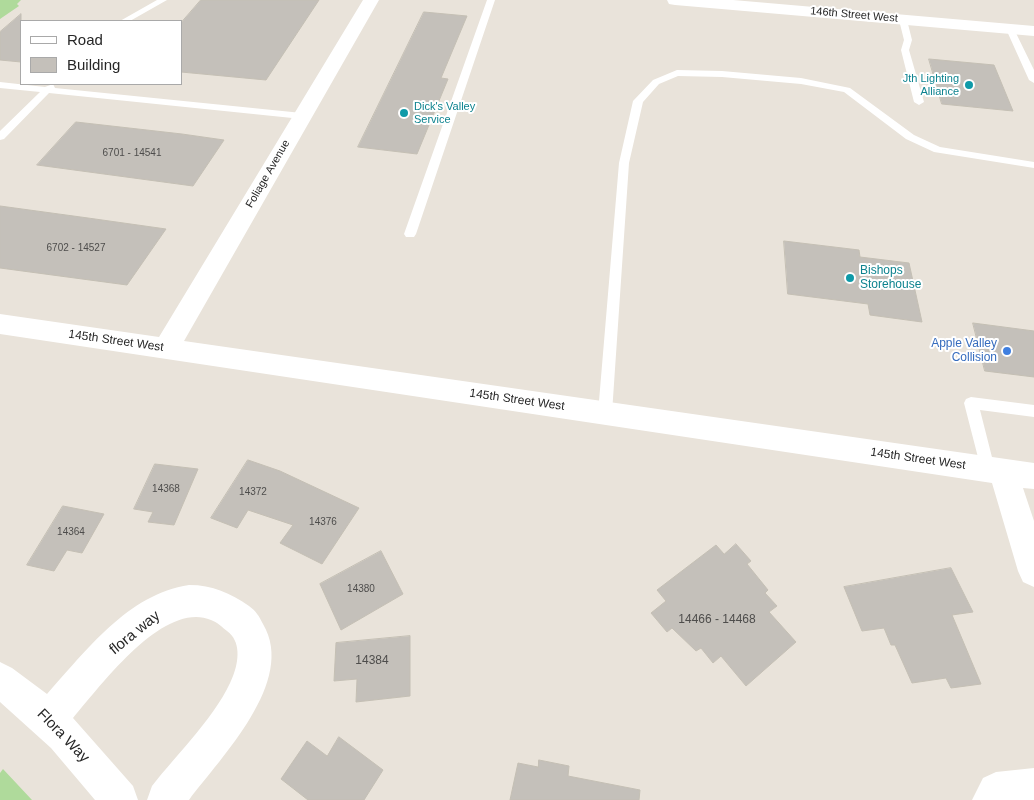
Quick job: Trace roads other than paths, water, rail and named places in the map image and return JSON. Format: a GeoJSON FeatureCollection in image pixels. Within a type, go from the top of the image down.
{"type":"FeatureCollection","features":[{"type":"Feature","properties":{"kind":"street","name":"Foliage Avenue"},"geometry":{"type":"LineString","coordinates":[[166,348],[371,0]]}},
{"type":"Feature","properties":{"kind":"street","name":"146th Street West"},"geometry":{"type":"LineString","coordinates":[[674,0],[1034,32]]}},
{"type":"Feature","properties":{"kind":"street","name":"145th Street West"},"geometry":{"type":"LineString","coordinates":[[0,324],[1034,476]]}},
{"type":"Feature","properties":{"kind":"street"},"geometry":{"type":"LineString","coordinates":[[995,470],[1034,571]]}},
{"type":"Feature","properties":{"kind":"street","name":"flora way"},"geometry":{"type":"LineString","coordinates":[[48,719],[122,639],[158,611],[191,601],[213,603],[234,613],[250,630],[256,655],[248,688],[232,716],[166,800]]}},
{"type":"Feature","properties":{"kind":"street","name":"Flora Way"},"geometry":{"type":"LineString","coordinates":[[0,680],[21,694],[48,719],[120,800]]}},
{"type":"Feature","properties":{"kind":"street"},"geometry":{"type":"LineString","coordinates":[[991,800],[996,791],[1034,787]]}},
{"type":"Feature","properties":{"kind":"lane"},"geometry":{"type":"LineString","coordinates":[[126,20],[162,0]]}},
{"type":"Feature","properties":{"kind":"lane"},"geometry":{"type":"LineString","coordinates":[[410,234],[491,0]]}},
{"type":"Feature","properties":{"kind":"lane"},"geometry":{"type":"LineString","coordinates":[[904,20],[908,40],[905,50],[919,102]]}},
{"type":"Feature","properties":{"kind":"lane"},"geometry":{"type":"LineString","coordinates":[[1010,29],[1034,80]]}},
{"type":"Feature","properties":{"kind":"lane"},"geometry":{"type":"LineString","coordinates":[[605,412],[624,163],[638,100],[656,82],[677,73],[722,74],[800,81],[847,90],[910,137],[938,150],[1034,165]]}},
{"type":"Feature","properties":{"kind":"lane"},"geometry":{"type":"LineString","coordinates":[[0,84],[20,85]]}},
{"type":"Feature","properties":{"kind":"lane"},"geometry":{"type":"LineString","coordinates":[[25,85],[50,86],[302,116]]}},
{"type":"Feature","properties":{"kind":"lane"},"geometry":{"type":"LineString","coordinates":[[0,137],[50,86]]}},
{"type":"Feature","properties":{"kind":"lane"},"geometry":{"type":"LineString","coordinates":[[995,470],[971,403],[1034,411]]}},
{"type":"Feature","properties":{"kind":"place","name":"Jth Lighting Alliance"},"geometry":{"type":"Point","coordinates":[969,85]}},
{"type":"Feature","properties":{"kind":"place","name":"Dick's Valley Service"},"geometry":{"type":"Point","coordinates":[404,113]}},
{"type":"Feature","properties":{"kind":"place","name":"Bishops Storehouse"},"geometry":{"type":"Point","coordinates":[850,278]}},
{"type":"Feature","properties":{"kind":"place","name":"Apple Valley Collision"},"geometry":{"type":"Point","coordinates":[1007,351]}}]}
